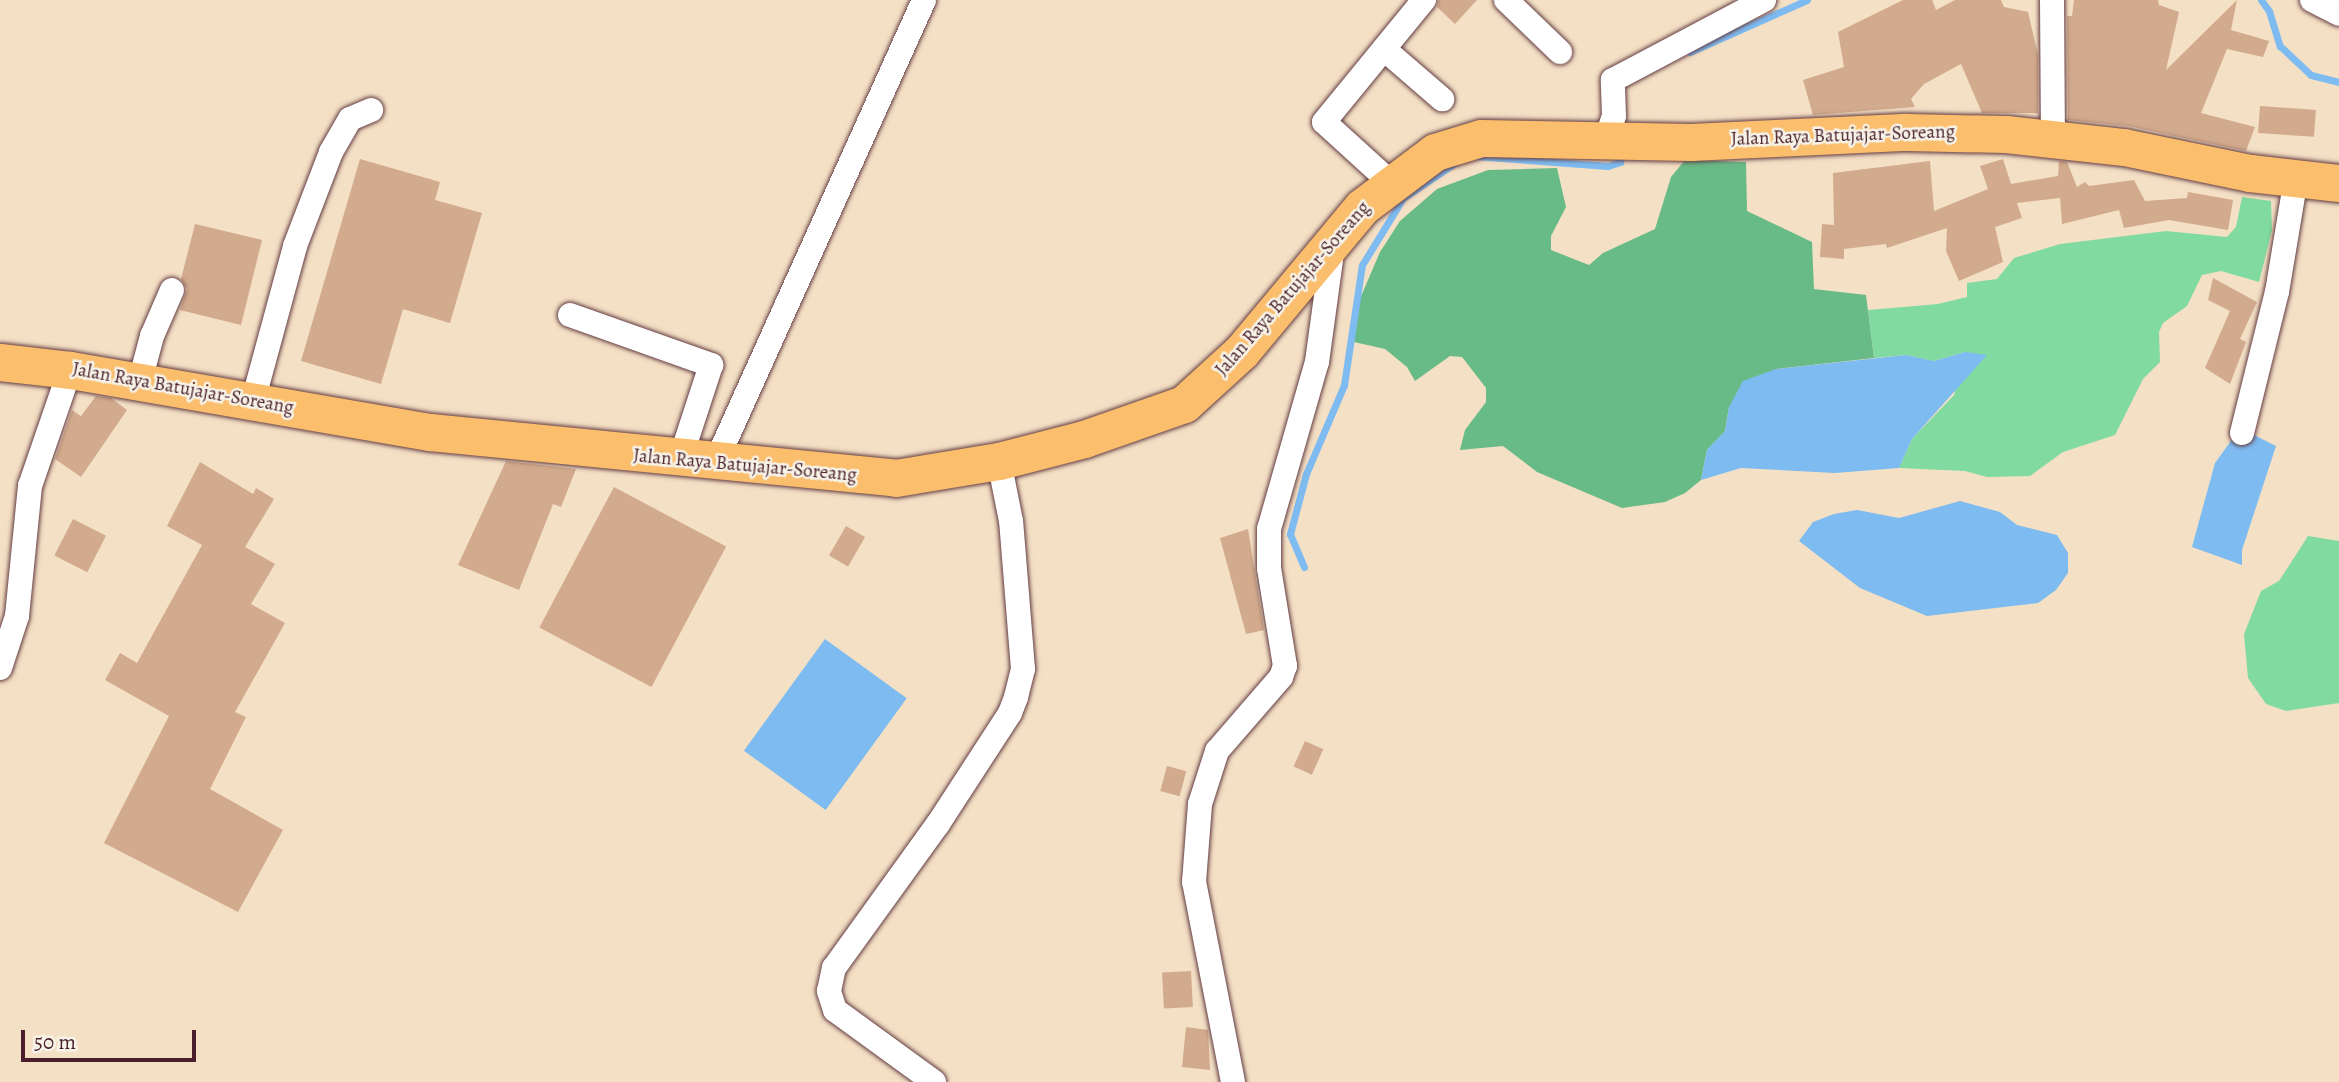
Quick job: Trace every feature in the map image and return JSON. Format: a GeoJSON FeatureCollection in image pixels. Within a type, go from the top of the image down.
{"type":"FeatureCollection","features":[{"type":"Feature","properties":{"kind":"highway","name":"Jalan Raya Batujajar-Soreang"},"geometry":{"type":"LineString","coordinates":[[0,362],[70,369],[430,432],[697,462],[896,478],[999,461],[1084,439],[1184,404],[1242,351],[1333,243],[1390,182],[1435,152],[1481,138],[1691,142],[1956,131],[2053,138],[2339,183]]}},
{"type":"Feature","properties":{"kind":"street"},"geometry":{"type":"LineString","coordinates":[[697,462],[924,0]]}},
{"type":"Feature","properties":{"kind":"street"},"geometry":{"type":"LineString","coordinates":[[1390,182],[1324,122],[1424,0]]}},
{"type":"Feature","properties":{"kind":"street"},"geometry":{"type":"LineString","coordinates":[[1506,0],[1560,52]]}},
{"type":"Feature","properties":{"kind":"street"},"geometry":{"type":"LineString","coordinates":[[1606,139],[1614,116],[1613,80],[1764,0]]}},
{"type":"Feature","properties":{"kind":"street"},"geometry":{"type":"LineString","coordinates":[[2052,0],[2053,138]]}},
{"type":"Feature","properties":{"kind":"street"},"geometry":{"type":"LineString","coordinates":[[2312,0],[2339,14]]}},
{"type":"Feature","properties":{"kind":"street"},"geometry":{"type":"LineString","coordinates":[[1384,49],[1442,99]]}},
{"type":"Feature","properties":{"kind":"street"},"geometry":{"type":"LineString","coordinates":[[253,401],[295,246],[331,152],[350,120],[372,110]]}},
{"type":"Feature","properties":{"kind":"street"},"geometry":{"type":"LineString","coordinates":[[2242,433],[2277,292],[2297,178]]}},
{"type":"Feature","properties":{"kind":"street"},"geometry":{"type":"LineString","coordinates":[[1233,1082],[1195,882],[1200,804],[1217,751],[1281,677],[1285,666],[1269,568],[1269,529],[1317,362],[1333,243]]}},
{"type":"Feature","properties":{"kind":"street"},"geometry":{"type":"LineString","coordinates":[[140,381],[152,336],[173,290]]}},
{"type":"Feature","properties":{"kind":"street"},"geometry":{"type":"LineString","coordinates":[[569,315],[711,365],[697,462]]}},
{"type":"Feature","properties":{"kind":"street"},"geometry":{"type":"LineString","coordinates":[[0,668],[17,616],[30,486],[70,369]]}},
{"type":"Feature","properties":{"kind":"street"},"geometry":{"type":"LineString","coordinates":[[934,1082],[835,1010],[829,991],[834,968],[938,824],[1010,713],[1016,696],[1023,669],[1011,521],[999,461]]}},
{"type":"Feature","properties":{"kind":"green space"},"geometry":{"type":"Polygon","coordinates":[[[1685,160],[1746,162],[1747,211],[1812,242],[1814,289],[1866,295],[1874,358],[1776,369],[1729,407],[1725,431],[1707,450],[1701,480],[1685,493],[1665,502],[1622,508],[1537,472],[1503,446],[1460,450],[1465,430],[1486,402],[1486,388],[1462,357],[1450,356],[1415,381],[1407,367],[1385,349],[1354,342],[1356,308],[1380,252],[1400,221],[1437,189],[1488,170],[1557,168],[1566,207],[1551,236],[1551,250],[1589,265],[1603,253],[1655,229],[1671,177],[1685,160]]]}},
{"type":"Feature","properties":{"kind":"green space"},"geometry":{"type":"Polygon","coordinates":[[[2242,197],[2271,201],[2272,230],[2259,282],[2221,271],[2202,275],[2187,306],[2163,323],[2159,332],[2160,362],[2143,379],[2115,435],[2063,452],[2030,476],[1987,477],[1965,471],[1899,468],[1912,439],[1954,395],[1965,352],[1934,361],[1906,355],[1874,358],[1868,310],[1938,304],[1967,297],[1967,283],[1997,279],[2014,258],[2060,244],[2166,231],[2227,237],[2236,227],[2242,197]]]}},
{"type":"Feature","properties":{"kind":"green space"},"geometry":{"type":"Polygon","coordinates":[[[2308,536],[2339,541],[2339,703],[2286,711],[2266,704],[2248,678],[2244,634],[2261,591],[2279,581],[2308,536]]]}},
{"type":"Feature","properties":{"kind":"water"},"geometry":{"type":"Polygon","coordinates":[[[1965,352],[1987,355],[1912,439],[1899,468],[1835,473],[1741,468],[1701,480],[1707,450],[1725,431],[1729,407],[1743,381],[1776,369],[1906,355],[1934,361],[1965,352]]]}},
{"type":"Feature","properties":{"kind":"water"},"geometry":{"type":"Polygon","coordinates":[[[2250,433],[2276,446],[2242,550],[2242,565],[2192,547],[2215,463],[2233,438],[2250,433]]]}},
{"type":"Feature","properties":{"kind":"water"},"geometry":{"type":"Polygon","coordinates":[[[1960,501],[2000,512],[2017,525],[2057,535],[2068,553],[2068,573],[2056,590],[2038,603],[1927,616],[1860,588],[1799,541],[1813,522],[1834,514],[1857,510],[1899,518],[1960,501]]]}},
{"type":"Feature","properties":{"kind":"water"},"geometry":{"type":"Polygon","coordinates":[[[825,639],[907,698],[826,810],[744,751],[825,639]]]}},
{"type":"Feature","properties":{"kind":"building"},"geometry":{"type":"Polygon","coordinates":[[[1439,0],[1477,0],[1455,24],[1437,7],[1439,0]]]}},
{"type":"Feature","properties":{"kind":"building"},"geometry":{"type":"Polygon","coordinates":[[[1903,0],[1932,0],[1936,10],[1955,0],[2001,0],[2004,7],[2028,12],[2038,55],[2038,113],[1982,113],[1961,64],[1924,84],[1911,99],[1915,107],[1813,115],[1803,80],[1844,67],[1838,32],[1903,0]]]}},
{"type":"Feature","properties":{"kind":"building"},"geometry":{"type":"Polygon","coordinates":[[[2074,0],[2158,0],[2159,5],[2179,12],[2166,70],[2237,0],[2231,30],[2269,41],[2263,57],[2227,49],[2201,113],[2255,127],[2246,151],[2128,126],[2068,120],[2067,16],[2072,16],[2074,0]]]}},
{"type":"Feature","properties":{"kind":"building"},"geometry":{"type":"Polygon","coordinates":[[[2260,106],[2316,110],[2314,137],[2258,133],[2260,106]]]}},
{"type":"Feature","properties":{"kind":"building"},"geometry":{"type":"Polygon","coordinates":[[[360,159],[440,182],[435,200],[482,213],[450,323],[403,309],[381,384],[301,361],[360,159]]]}},
{"type":"Feature","properties":{"kind":"building"},"geometry":{"type":"Polygon","coordinates":[[[2003,159],[2011,184],[2058,176],[2059,161],[2067,162],[2077,187],[2085,182],[2089,186],[2134,180],[2145,201],[2187,198],[2188,192],[2233,200],[2228,230],[2169,220],[2124,228],[2119,210],[2062,224],[2060,198],[2017,203],[2022,218],[1995,227],[2003,262],[1959,281],[1946,251],[1947,228],[1887,248],[1886,244],[1844,249],[1844,259],[1820,257],[1822,224],[1834,225],[1833,173],[1930,161],[1934,211],[1988,189],[1980,166],[2003,159]]]}},
{"type":"Feature","properties":{"kind":"building"},"geometry":{"type":"Polygon","coordinates":[[[195,224],[262,240],[241,325],[180,310],[187,289],[181,279],[195,224]]]}},
{"type":"Feature","properties":{"kind":"building"},"geometry":{"type":"Polygon","coordinates":[[[2213,278],[2257,302],[2240,339],[2246,342],[2230,384],[2205,368],[2230,311],[2208,300],[2213,278]]]}},
{"type":"Feature","properties":{"kind":"building"},"geometry":{"type":"Polygon","coordinates":[[[96,396],[111,398],[127,410],[81,477],[55,459],[72,410],[81,416],[96,396]]]}},
{"type":"Feature","properties":{"kind":"building"},"geometry":{"type":"Polygon","coordinates":[[[506,461],[576,469],[561,507],[553,504],[519,590],[458,565],[506,461]]]}},
{"type":"Feature","properties":{"kind":"building"},"geometry":{"type":"Polygon","coordinates":[[[200,462],[253,494],[256,488],[274,499],[245,547],[275,564],[251,604],[285,623],[235,712],[246,717],[210,789],[283,830],[238,912],[104,843],[169,716],[105,680],[120,653],[137,663],[202,545],[167,526],[200,462]]]}},
{"type":"Feature","properties":{"kind":"building"},"geometry":{"type":"Polygon","coordinates":[[[614,487],[726,547],[651,687],[539,627],[614,487]]]}},
{"type":"Feature","properties":{"kind":"building"},"geometry":{"type":"Polygon","coordinates":[[[73,519],[106,536],[87,572],[54,556],[73,519]]]}},
{"type":"Feature","properties":{"kind":"building"},"geometry":{"type":"Polygon","coordinates":[[[846,526],[865,537],[848,566],[829,555],[846,526]]]}},
{"type":"Feature","properties":{"kind":"building"},"geometry":{"type":"Polygon","coordinates":[[[1248,529],[1264,630],[1246,634],[1220,538],[1248,529]]]}},
{"type":"Feature","properties":{"kind":"building"},"geometry":{"type":"Polygon","coordinates":[[[1305,741],[1323,749],[1312,775],[1294,767],[1305,741]]]}},
{"type":"Feature","properties":{"kind":"building"},"geometry":{"type":"Polygon","coordinates":[[[1167,766],[1186,771],[1180,796],[1160,791],[1167,766]]]}},
{"type":"Feature","properties":{"kind":"building"},"geometry":{"type":"Polygon","coordinates":[[[1191,971],[1193,1007],[1164,1008],[1162,973],[1191,971]]]}},
{"type":"Feature","properties":{"kind":"building"},"geometry":{"type":"Polygon","coordinates":[[[1186,1027],[1208,1030],[1210,1070],[1182,1067],[1186,1027]]]}},
{"type":"Feature","properties":{"kind":"waterway"},"geometry":{"type":"LineString","coordinates":[[1690,52],[1807,0]]}},
{"type":"Feature","properties":{"kind":"waterway"},"geometry":{"type":"LineString","coordinates":[[2261,0],[2269,11],[2280,46],[2311,75],[2339,82]]}},
{"type":"Feature","properties":{"kind":"waterway"},"geometry":{"type":"LineString","coordinates":[[1475,156],[1608,166],[1620,162],[1619,155]]}},
{"type":"Feature","properties":{"kind":"waterway"},"geometry":{"type":"LineString","coordinates":[[1304,567],[1290,534],[1306,474],[1344,385],[1362,265],[1403,198],[1458,161]]}}]}
